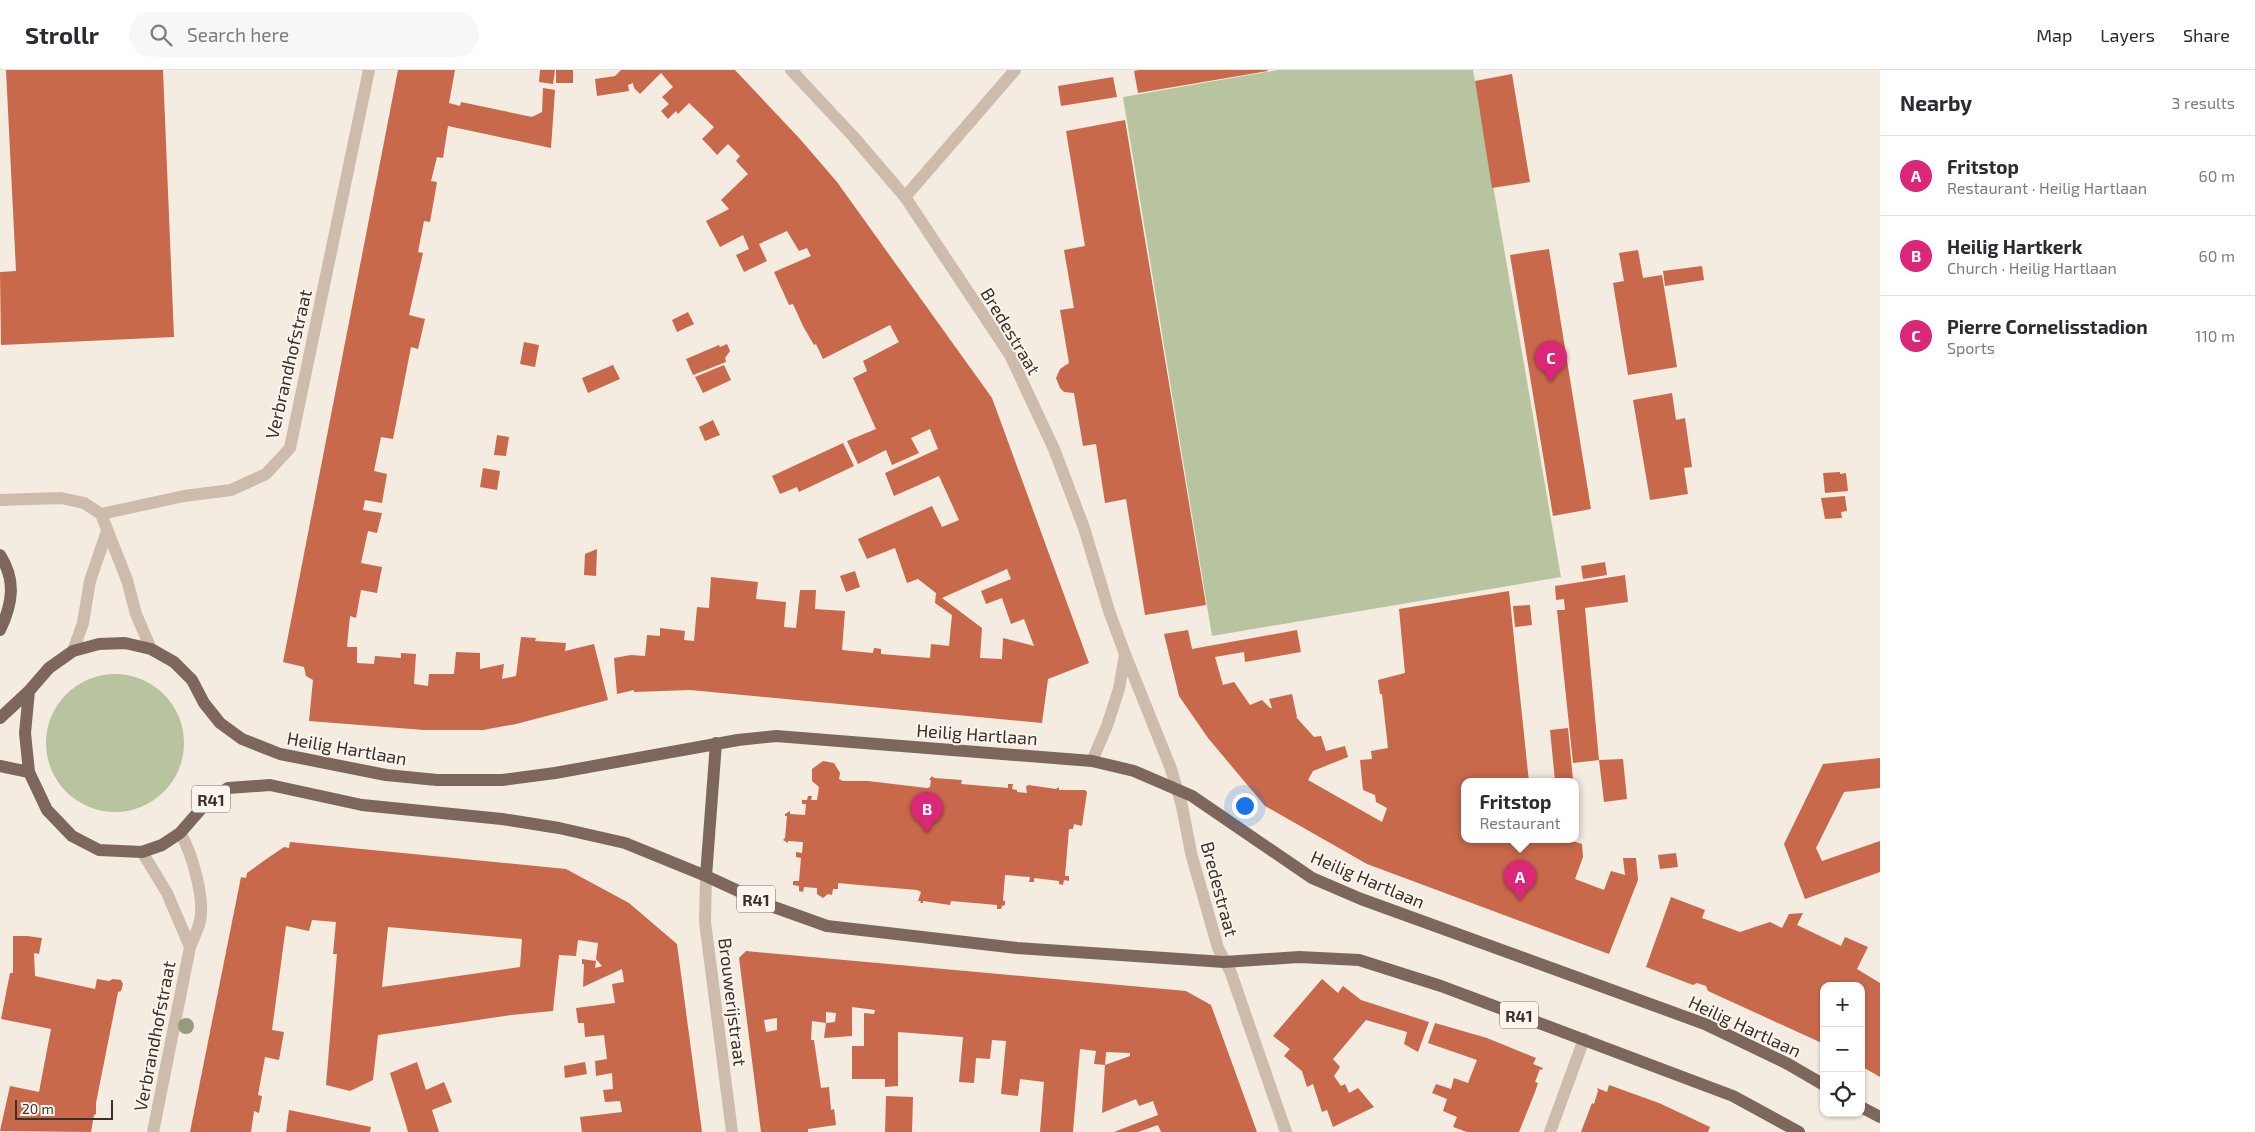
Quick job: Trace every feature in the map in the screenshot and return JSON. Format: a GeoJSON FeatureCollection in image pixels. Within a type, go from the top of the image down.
{"type":"FeatureCollection","features":[{"type":"Feature","properties":{"kind":"main road"},"geometry":{"type":"LineString","coordinates":[[0,555],[7,566],[12,583],[10,600],[0,630]]}},
{"type":"Feature","properties":{"kind":"main road","name":"Heilig Hartlaan"},"geometry":{"type":"LineString","coordinates":[[0,718],[29,691],[49,668],[73,651],[99,644],[125,643],[152,648],[174,662],[192,680],[204,703],[220,723],[242,739],[280,754],[386,776],[437,780],[502,780],[555,773],[716,743],[776,736],[1092,761],[1134,771],[1192,796],[1312,878],[1361,899],[1705,1024],[1788,1064],[1820,1083]]}},
{"type":"Feature","properties":{"kind":"main road","name":"R41"},"geometry":{"type":"LineString","coordinates":[[29,691],[24,733],[29,772],[47,810],[72,836],[99,850],[142,852],[162,845],[180,833],[207,802],[228,788],[270,785],[362,805],[502,819],[560,828],[625,843],[706,876],[771,906],[828,926],[1017,948],[1224,962],[1299,957],[1359,960],[1441,986],[1733,1096],[1799,1132]]}},
{"type":"Feature","properties":{"kind":"main road"},"geometry":{"type":"LineString","coordinates":[[706,876],[716,743]]}},
{"type":"Feature","properties":{"kind":"main road"},"geometry":{"type":"LineString","coordinates":[[0,766],[29,772]]}},
{"type":"Feature","properties":{"kind":"main road"},"geometry":{"type":"LineString","coordinates":[[1865,1109],[1880,1117]]}},
{"type":"Feature","properties":{"kind":"street","name":"Verbrandhofstraat"},"geometry":{"type":"LineString","coordinates":[[101,514],[184,496],[231,490],[266,474],[290,448],[369,70]]}},
{"type":"Feature","properties":{"kind":"street","name":"Bredestraat"},"geometry":{"type":"LineString","coordinates":[[791,70],[852,135],[904,197],[1010,355],[1054,449],[1084,528],[1110,614],[1178,790],[1191,853],[1218,948],[1231,973],[1286,1132]]}},
{"type":"Feature","properties":{"kind":"street"},"geometry":{"type":"LineString","coordinates":[[904,197],[1015,70]]}},
{"type":"Feature","properties":{"kind":"street"},"geometry":{"type":"LineString","coordinates":[[0,500],[61,498],[84,503],[101,514],[127,580],[136,614],[152,648]]}},
{"type":"Feature","properties":{"kind":"street"},"geometry":{"type":"LineString","coordinates":[[73,651],[83,623],[90,581],[108,531]]}},
{"type":"Feature","properties":{"kind":"street"},"geometry":{"type":"LineString","coordinates":[[1092,761],[1113,707],[1125,654]]}},
{"type":"Feature","properties":{"kind":"street","name":"Verbrandhofstraat"},"geometry":{"type":"LineString","coordinates":[[153,1132],[190,947],[200,920],[199,888],[188,845],[180,833]]}},
{"type":"Feature","properties":{"kind":"street","name":"Verbrandhofstraat"},"geometry":{"type":"LineString","coordinates":[[142,852],[167,893],[190,947]]}},
{"type":"Feature","properties":{"kind":"street","name":"Brouwerijstraat"},"geometry":{"type":"LineString","coordinates":[[706,876],[705,922],[732,1132]]}},
{"type":"Feature","properties":{"kind":"street"},"geometry":{"type":"LineString","coordinates":[[1550,1132],[1584,1039]]}},
{"type":"Feature","properties":{"kind":"green space"},"geometry":{"type":"Polygon","coordinates":[[[1278,70],[1473,70],[1561,577],[1212,636],[1123,97],[1278,70]]]}},
{"type":"Feature","properties":{"kind":"green space"},"geometry":{"type":"Polygon","coordinates":[[[115,674],[141,679],[164,694],[179,717],[184,743],[179,769],[164,792],[141,807],[115,812],[89,807],[66,792],[51,769],[46,743],[51,717],[66,694],[89,679],[115,674]]]}},
{"type":"Feature","properties":{"kind":"building"},"geometry":{"type":"Polygon","coordinates":[[[6,70],[163,70],[174,337],[1,345],[0,272],[16,271],[6,70]]]}},
{"type":"Feature","properties":{"kind":"building"},"geometry":{"type":"Polygon","coordinates":[[[398,70],[455,70],[449,103],[460,106],[461,102],[532,117],[542,112],[543,88],[555,90],[551,148],[448,126],[443,158],[437,157],[431,181],[437,182],[430,222],[424,221],[418,252],[423,253],[409,315],[425,319],[418,349],[411,347],[393,439],[381,437],[374,471],[387,474],[382,503],[365,500],[363,510],[382,513],[377,533],[368,531],[361,563],[382,567],[377,593],[361,590],[356,618],[350,616],[347,647],[357,647],[357,663],[374,664],[375,656],[401,658],[401,653],[416,654],[414,684],[428,686],[429,674],[454,674],[456,652],[480,653],[480,669],[504,664],[502,679],[516,676],[521,637],[536,638],[535,641],[566,643],[565,651],[594,644],[608,700],[516,724],[483,730],[424,730],[309,721],[313,680],[306,676],[304,667],[283,662],[398,70]]]}},
{"type":"Feature","properties":{"kind":"building"},"geometry":{"type":"Polygon","coordinates":[[[540,70],[555,70],[553,84],[539,82],[540,70]]]}},
{"type":"Feature","properties":{"kind":"building"},"geometry":{"type":"Polygon","coordinates":[[[556,70],[573,70],[573,83],[556,83],[556,70]]]}},
{"type":"Feature","properties":{"kind":"building"},"geometry":{"type":"Polygon","coordinates":[[[621,70],[735,70],[800,139],[837,182],[992,398],[1089,663],[1048,679],[1042,723],[690,690],[634,692],[634,690],[617,694],[614,658],[631,655],[645,656],[647,635],[660,636],[660,628],[685,631],[684,640],[694,641],[697,607],[709,608],[711,577],[758,582],[756,599],[786,602],[784,627],[796,628],[800,590],[816,590],[815,609],[845,611],[842,650],[873,653],[874,648],[881,649],[881,654],[930,658],[931,644],[949,646],[952,615],[935,603],[936,593],[918,579],[907,583],[895,548],[867,559],[858,539],[932,506],[942,527],[959,520],[939,476],[894,496],[885,473],[938,449],[930,429],[911,438],[919,453],[892,465],[886,450],[858,464],[847,441],[876,429],[853,378],[867,371],[863,361],[899,342],[890,325],[823,359],[816,344],[814,345],[803,326],[793,304],[789,305],[774,272],[811,256],[807,248],[799,251],[787,231],[759,244],[767,261],[744,272],[736,255],[749,249],[743,235],[720,247],[706,221],[729,209],[721,200],[748,174],[736,161],[740,156],[728,144],[717,155],[702,139],[714,127],[689,103],[678,114],[676,111],[668,119],[661,111],[669,104],[662,97],[673,87],[661,73],[640,94],[634,88],[633,83],[628,85],[629,91],[597,96],[595,79],[615,76],[621,70]],[[1007,569],[942,598],[982,628],[980,658],[1002,659],[1003,638],[1034,646],[1024,619],[1011,624],[1002,598],[986,604],[981,591],[1011,579],[1007,569]]]}},
{"type":"Feature","properties":{"kind":"building"},"geometry":{"type":"Polygon","coordinates":[[[1134,71],[1268,71],[1138,93],[1134,71]]]}},
{"type":"Feature","properties":{"kind":"building"},"geometry":{"type":"Polygon","coordinates":[[[1512,74],[1530,182],[1492,188],[1475,81],[1512,74]]]}},
{"type":"Feature","properties":{"kind":"building"},"geometry":{"type":"Polygon","coordinates":[[[1113,77],[1117,97],[1061,106],[1058,86],[1113,77]]]}},
{"type":"Feature","properties":{"kind":"building"},"geometry":{"type":"Polygon","coordinates":[[[1125,120],[1206,605],[1145,615],[1126,499],[1105,503],[1096,444],[1083,446],[1074,393],[1064,392],[1056,378],[1060,369],[1069,363],[1060,310],[1074,308],[1064,250],[1085,246],[1066,131],[1125,120]]]}},
{"type":"Feature","properties":{"kind":"building"},"geometry":{"type":"Polygon","coordinates":[[[1549,249],[1591,509],[1553,516],[1510,255],[1549,249]]]}},
{"type":"Feature","properties":{"kind":"building"},"geometry":{"type":"Polygon","coordinates":[[[1638,250],[1643,278],[1662,275],[1677,367],[1628,375],[1613,283],[1624,281],[1619,253],[1638,250]]]}},
{"type":"Feature","properties":{"kind":"building"},"geometry":{"type":"Polygon","coordinates":[[[1702,266],[1704,280],[1665,286],[1663,271],[1702,266]]]}},
{"type":"Feature","properties":{"kind":"building"},"geometry":{"type":"Polygon","coordinates":[[[688,312],[694,324],[677,332],[672,320],[688,312]]]}},
{"type":"Feature","properties":{"kind":"building"},"geometry":{"type":"Polygon","coordinates":[[[524,342],[539,345],[535,367],[520,364],[524,342]]]}},
{"type":"Feature","properties":{"kind":"building"},"geometry":{"type":"Polygon","coordinates":[[[727,344],[730,351],[725,358],[726,362],[693,375],[686,359],[719,345],[720,347],[727,344]]]}},
{"type":"Feature","properties":{"kind":"building"},"geometry":{"type":"Polygon","coordinates":[[[613,365],[620,379],[588,393],[582,378],[613,365]]]}},
{"type":"Feature","properties":{"kind":"building"},"geometry":{"type":"Polygon","coordinates":[[[724,365],[731,380],[703,393],[695,377],[724,365]]]}},
{"type":"Feature","properties":{"kind":"building"},"geometry":{"type":"Polygon","coordinates":[[[1672,393],[1676,420],[1685,418],[1692,467],[1684,468],[1688,494],[1650,500],[1633,400],[1672,393]]]}},
{"type":"Feature","properties":{"kind":"building"},"geometry":{"type":"Polygon","coordinates":[[[713,420],[720,435],[705,441],[699,427],[713,420]]]}},
{"type":"Feature","properties":{"kind":"building"},"geometry":{"type":"Polygon","coordinates":[[[497,435],[509,437],[506,456],[494,455],[497,435]]]}},
{"type":"Feature","properties":{"kind":"building"},"geometry":{"type":"Polygon","coordinates":[[[843,443],[854,466],[799,492],[797,487],[780,494],[772,476],[843,443]]]}},
{"type":"Feature","properties":{"kind":"building"},"geometry":{"type":"Polygon","coordinates":[[[483,468],[500,471],[497,490],[480,487],[483,468]]]}},
{"type":"Feature","properties":{"kind":"building"},"geometry":{"type":"Polygon","coordinates":[[[1840,472],[1840,474],[1846,473],[1848,491],[1825,493],[1823,473],[1840,472]]]}},
{"type":"Feature","properties":{"kind":"building"},"geometry":{"type":"Polygon","coordinates":[[[1845,496],[1847,511],[1841,512],[1842,518],[1825,519],[1821,498],[1845,496]]]}},
{"type":"Feature","properties":{"kind":"building"},"geometry":{"type":"Polygon","coordinates":[[[597,549],[596,576],[584,575],[585,554],[597,549]]]}},
{"type":"Feature","properties":{"kind":"building"},"geometry":{"type":"Polygon","coordinates":[[[1605,562],[1607,575],[1583,579],[1581,566],[1605,562]]]}},
{"type":"Feature","properties":{"kind":"building"},"geometry":{"type":"Polygon","coordinates":[[[855,571],[860,587],[846,592],[840,576],[855,571]]]}},
{"type":"Feature","properties":{"kind":"building"},"geometry":{"type":"Polygon","coordinates":[[[1625,575],[1628,602],[1585,608],[1599,760],[1573,763],[1557,610],[1565,610],[1564,599],[1556,600],[1555,586],[1625,575]]]}},
{"type":"Feature","properties":{"kind":"building"},"geometry":{"type":"Polygon","coordinates":[[[1509,591],[1529,778],[1461,778],[1461,843],[1582,844],[1583,857],[1575,879],[1604,890],[1611,871],[1625,875],[1623,858],[1636,858],[1638,880],[1609,954],[1367,864],[1265,806],[1208,738],[1179,696],[1164,634],[1188,630],[1192,649],[1297,630],[1301,652],[1245,662],[1244,652],[1215,657],[1223,685],[1234,682],[1250,705],[1262,700],[1270,708],[1272,708],[1269,699],[1292,694],[1296,717],[1314,737],[1321,736],[1326,751],[1345,746],[1348,757],[1313,771],[1308,780],[1382,822],[1387,808],[1376,802],[1375,795],[1363,790],[1360,760],[1372,759],[1371,751],[1388,748],[1382,694],[1380,694],[1378,680],[1405,673],[1399,609],[1509,591]]]}},
{"type":"Feature","properties":{"kind":"building"},"geometry":{"type":"Polygon","coordinates":[[[1530,605],[1532,625],[1515,627],[1513,606],[1530,605]]]}},
{"type":"Feature","properties":{"kind":"building"},"geometry":{"type":"Polygon","coordinates":[[[1568,728],[1573,778],[1555,778],[1550,730],[1568,728]]]}},
{"type":"Feature","properties":{"kind":"building"},"geometry":{"type":"Polygon","coordinates":[[[1880,758],[1880,788],[1844,792],[1816,848],[1822,861],[1880,841],[1880,872],[1805,899],[1784,844],[1823,764],[1880,758]]]}},
{"type":"Feature","properties":{"kind":"building"},"geometry":{"type":"Polygon","coordinates":[[[1623,759],[1627,799],[1604,802],[1599,760],[1623,759]]]}},
{"type":"Feature","properties":{"kind":"building"},"geometry":{"type":"Polygon","coordinates":[[[823,761],[834,763],[840,773],[839,779],[843,781],[868,781],[927,788],[930,787],[931,780],[929,780],[932,776],[934,778],[962,780],[961,784],[1008,788],[1008,784],[1013,784],[1012,789],[1017,790],[1017,792],[1027,793],[1026,787],[1028,785],[1056,789],[1059,787],[1059,790],[1085,790],[1087,792],[1082,826],[1074,824],[1073,829],[1069,829],[1065,876],[1069,876],[1069,881],[1064,880],[1063,885],[1059,884],[1059,881],[1034,878],[1034,882],[1029,882],[1030,877],[1005,875],[1003,901],[1005,901],[1005,905],[1001,909],[997,909],[997,905],[951,901],[950,905],[923,901],[923,903],[920,903],[921,901],[918,901],[921,892],[917,890],[838,883],[838,889],[833,889],[832,895],[828,894],[823,898],[817,894],[817,888],[804,887],[803,892],[799,891],[799,886],[793,885],[793,881],[799,881],[801,858],[796,857],[796,852],[802,853],[803,842],[788,841],[788,843],[783,840],[785,838],[787,816],[785,814],[790,811],[790,814],[805,815],[806,804],[802,804],[802,800],[807,800],[808,796],[812,796],[811,800],[817,800],[819,787],[812,781],[812,769],[823,761]]]}},
{"type":"Feature","properties":{"kind":"building"},"geometry":{"type":"Polygon","coordinates":[[[290,842],[566,869],[629,903],[677,944],[702,1132],[582,1132],[580,1117],[622,1112],[620,1101],[605,1102],[603,1090],[613,1089],[612,1073],[596,1076],[595,1061],[607,1059],[604,1035],[585,1037],[584,1023],[578,1023],[576,1008],[615,1003],[612,984],[624,982],[622,969],[583,987],[584,964],[582,964],[582,959],[596,961],[595,968],[602,966],[596,959],[598,943],[578,940],[576,956],[559,955],[553,1011],[511,1015],[378,1035],[373,1080],[350,1091],[326,1085],[337,954],[333,954],[336,922],[312,920],[309,931],[286,926],[272,1030],[284,1032],[279,1060],[265,1057],[258,1095],[262,1096],[259,1113],[254,1111],[251,1132],[190,1132],[241,877],[246,878],[247,873],[284,847],[289,848],[290,842]],[[388,927],[382,987],[520,967],[522,939],[388,927]]]}},
{"type":"Feature","properties":{"kind":"building"},"geometry":{"type":"Polygon","coordinates":[[[1676,853],[1678,867],[1660,869],[1658,855],[1676,853]]]}},
{"type":"Feature","properties":{"kind":"building"},"geometry":{"type":"Polygon","coordinates":[[[1671,897],[1705,910],[1702,918],[1740,932],[1770,922],[1782,928],[1789,914],[1803,913],[1797,925],[1841,946],[1845,937],[1868,947],[1857,969],[1880,983],[1880,1077],[1865,1068],[1865,982],[1820,982],[1820,1042],[1708,991],[1706,986],[1697,983],[1693,985],[1646,967],[1671,897]]]}},
{"type":"Feature","properties":{"kind":"building"},"geometry":{"type":"Polygon","coordinates":[[[13,936],[42,938],[39,954],[34,953],[35,976],[95,989],[97,979],[121,980],[123,984],[121,991],[118,992],[96,1103],[96,1114],[94,1115],[91,1132],[0,1131],[10,1086],[39,1092],[51,1029],[1,1019],[10,973],[13,973],[13,936]]]}},
{"type":"Feature","properties":{"kind":"building"},"geometry":{"type":"Polygon","coordinates":[[[746,951],[1186,991],[1211,1005],[1257,1132],[1161,1132],[1158,1125],[1138,1132],[1114,1132],[1158,1115],[1153,1101],[1139,1106],[1136,1099],[1102,1113],[1105,1065],[1094,1064],[1096,1051],[1080,1049],[1073,1132],[1040,1132],[1044,1082],[1020,1079],[1018,1096],[1001,1094],[1006,1041],[992,1040],[990,1059],[976,1058],[974,1083],[959,1082],[963,1037],[898,1032],[898,1086],[885,1087],[885,1079],[852,1079],[852,1046],[864,1046],[864,1013],[874,1014],[875,1010],[852,1007],[852,1036],[824,1038],[826,1023],[812,1021],[811,1040],[814,1040],[821,1088],[829,1087],[831,1110],[834,1109],[836,1125],[808,1129],[808,1132],[761,1132],[739,958],[746,951]],[[826,1012],[826,1023],[835,1022],[836,1013],[826,1012]],[[777,1018],[764,1020],[766,1032],[777,1030],[777,1018]],[[1106,1052],[1105,1065],[1130,1056],[1130,1053],[1106,1052]]]}},
{"type":"Feature","properties":{"kind":"building"},"geometry":{"type":"Polygon","coordinates":[[[1322,979],[1338,993],[1343,986],[1361,1000],[1429,1022],[1418,1052],[1404,1044],[1407,1032],[1366,1020],[1333,1059],[1340,1067],[1334,1076],[1341,1086],[1345,1084],[1349,1093],[1358,1088],[1374,1107],[1333,1127],[1327,1110],[1322,1112],[1313,1084],[1307,1087],[1302,1071],[1284,1056],[1290,1049],[1273,1036],[1322,979]]]}},
{"type":"Feature","properties":{"kind":"building"},"geometry":{"type":"Polygon","coordinates":[[[1435,1023],[1487,1038],[1536,1058],[1533,1064],[1543,1068],[1542,1070],[1540,1069],[1535,1082],[1538,1083],[1519,1132],[1467,1132],[1453,1127],[1457,1117],[1443,1111],[1447,1099],[1432,1093],[1436,1084],[1451,1089],[1454,1078],[1468,1083],[1477,1060],[1428,1043],[1435,1023]]]}},
{"type":"Feature","properties":{"kind":"building"},"geometry":{"type":"Polygon","coordinates":[[[417,1062],[426,1090],[444,1082],[452,1102],[432,1110],[439,1132],[408,1132],[390,1073],[417,1062]]]}},
{"type":"Feature","properties":{"kind":"building"},"geometry":{"type":"Polygon","coordinates":[[[585,1062],[587,1074],[565,1078],[564,1066],[585,1062]]]}},
{"type":"Feature","properties":{"kind":"building"},"geometry":{"type":"Polygon","coordinates":[[[1609,1085],[1659,1103],[1710,1127],[1708,1132],[1581,1132],[1592,1103],[1594,1104],[1598,1091],[1597,1088],[1607,1092],[1609,1085]]]}},
{"type":"Feature","properties":{"kind":"building"},"geometry":{"type":"Polygon","coordinates":[[[886,1096],[913,1097],[912,1132],[885,1132],[886,1096]]]}},
{"type":"Feature","properties":{"kind":"building"},"geometry":{"type":"Polygon","coordinates":[[[289,1110],[371,1127],[370,1132],[286,1132],[289,1110]]]}},
{"type":"Feature","properties":{"kind":"place","name":"Pierre Cornelisstadion"},"geometry":{"type":"Point","coordinates":[1551,382]}},
{"type":"Feature","properties":{"kind":"place","name":"Heilig Hartkerk"},"geometry":{"type":"Point","coordinates":[927,833]}},
{"type":"Feature","properties":{"kind":"place","name":"Fritstop"},"geometry":{"type":"Point","coordinates":[1520,901]}}]}
